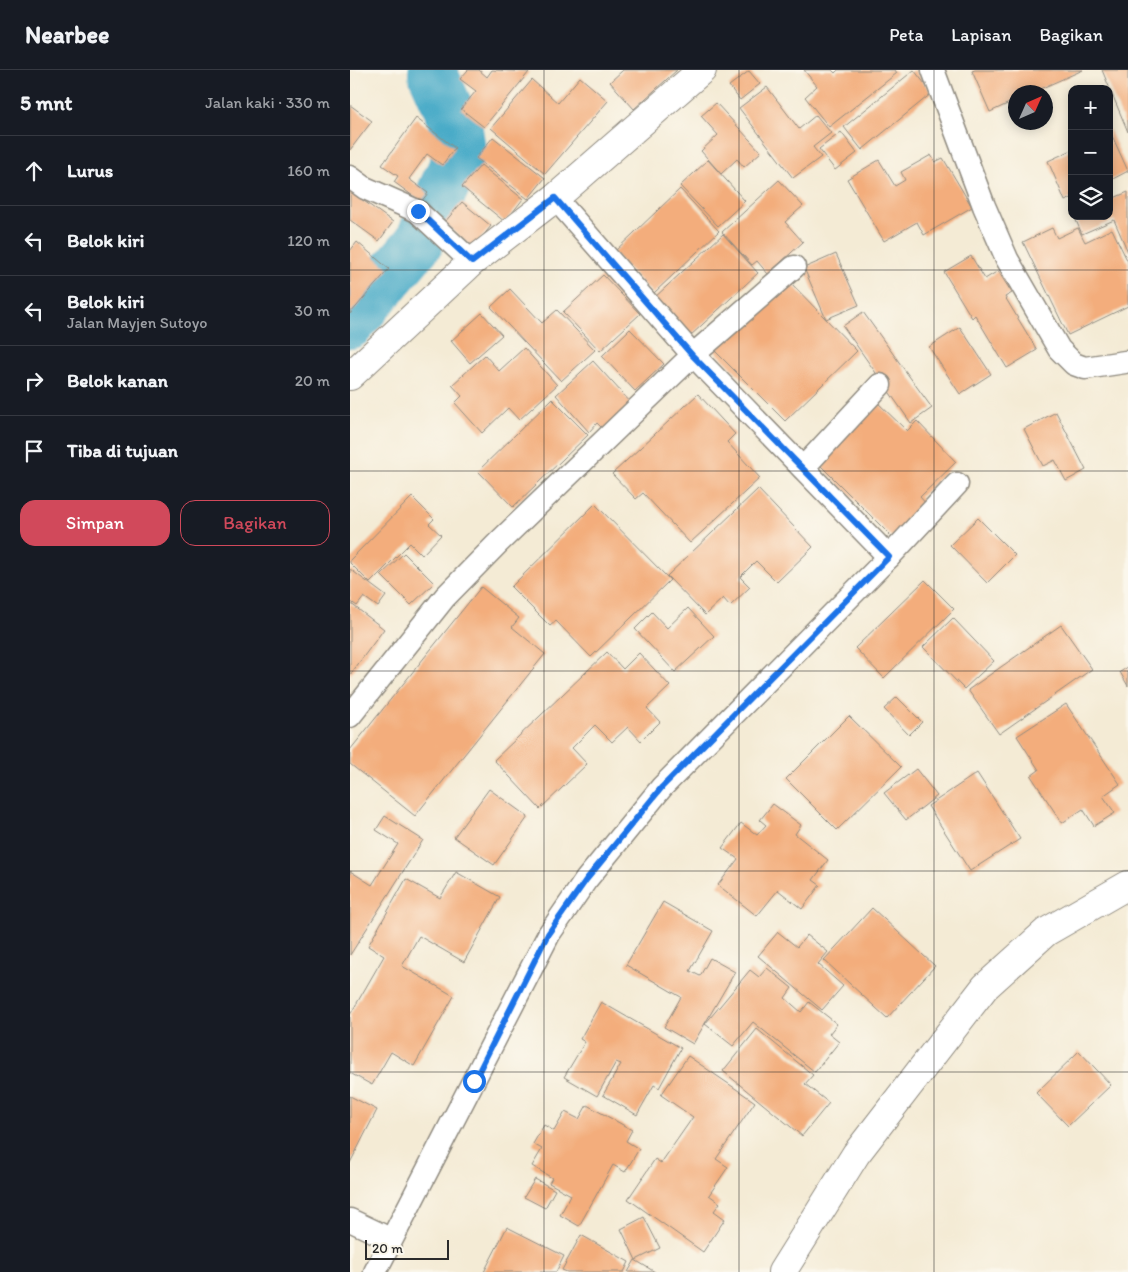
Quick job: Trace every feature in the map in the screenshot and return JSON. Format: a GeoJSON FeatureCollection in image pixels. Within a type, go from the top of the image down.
{"type":"FeatureCollection","features":[{"type":"Feature","properties":{"kind":"street"},"geometry":{"type":"LineString","coordinates":[[350,376],[472,262],[555,198],[702,70]]}},
{"type":"Feature","properties":{"kind":"street"},"geometry":{"type":"LineString","coordinates":[[933,70],[984,206],[1007,259],[1059,349],[1074,364],[1085,368],[1126,362]]}},
{"type":"Feature","properties":{"kind":"street"},"geometry":{"type":"LineString","coordinates":[[350,177],[366,188],[418,211],[472,262]]}},
{"type":"Feature","properties":{"kind":"street"},"geometry":{"type":"LineString","coordinates":[[555,198],[692,355],[889,557]]}},
{"type":"Feature","properties":{"kind":"street"},"geometry":{"type":"LineString","coordinates":[[350,716],[445,597],[692,355],[794,267]]}},
{"type":"Feature","properties":{"kind":"street"},"geometry":{"type":"LineString","coordinates":[[803,468],[880,385]]}},
{"type":"Feature","properties":{"kind":"street"},"geometry":{"type":"LineString","coordinates":[[375,1272],[390,1239],[474,1081],[548,934],[586,880],[662,787],[889,557],[957,484]]}},
{"type":"Feature","properties":{"kind":"street"},"geometry":{"type":"LineString","coordinates":[[782,1272],[856,1154],[985,987],[1046,932],[1128,885]]}},
{"type":"Feature","properties":{"kind":"street"},"geometry":{"type":"LineString","coordinates":[[350,1220],[390,1239]]}},
{"type":"Feature","properties":{"kind":"building"},"geometry":{"type":"Polygon","coordinates":[[[468,70],[479,70],[487,77],[492,70],[529,72],[484,127],[461,109],[476,91],[460,79],[468,70]]]}},
{"type":"Feature","properties":{"kind":"building"},"geometry":{"type":"Polygon","coordinates":[[[623,70],[677,70],[634,109],[610,82],[623,70]]]}},
{"type":"Feature","properties":{"kind":"building"},"geometry":{"type":"Polygon","coordinates":[[[804,70],[832,70],[835,73],[838,70],[895,70],[897,73],[829,127],[805,97],[817,86],[804,70]]]}},
{"type":"Feature","properties":{"kind":"building"},"geometry":{"type":"Polygon","coordinates":[[[914,70],[932,93],[862,150],[844,127],[914,70]]]}},
{"type":"Feature","properties":{"kind":"building"},"geometry":{"type":"Polygon","coordinates":[[[1083,70],[1049,85],[1008,85],[1008,104],[990,112],[972,71],[1083,70]]]}},
{"type":"Feature","properties":{"kind":"building"},"geometry":{"type":"Polygon","coordinates":[[[1102,70],[1128,70],[1128,132],[1113,96],[1113,85],[1108,85],[1102,70]]]}},
{"type":"Feature","properties":{"kind":"building"},"geometry":{"type":"Polygon","coordinates":[[[749,71],[760,84],[740,100],[729,86],[749,71]]]}},
{"type":"Feature","properties":{"kind":"building"},"geometry":{"type":"Polygon","coordinates":[[[580,77],[608,101],[545,174],[491,128],[532,80],[558,103],[580,77]]]}},
{"type":"Feature","properties":{"kind":"building"},"geometry":{"type":"Polygon","coordinates":[[[767,87],[799,129],[816,115],[831,133],[813,147],[821,157],[793,178],[739,108],[767,87]]]}},
{"type":"Feature","properties":{"kind":"building"},"geometry":{"type":"Polygon","coordinates":[[[716,103],[761,152],[744,167],[737,159],[721,174],[701,151],[718,135],[701,116],[716,103]]]}},
{"type":"Feature","properties":{"kind":"building"},"geometry":{"type":"Polygon","coordinates":[[[350,105],[372,121],[350,150],[350,105]]]}},
{"type":"Feature","properties":{"kind":"building"},"geometry":{"type":"Polygon","coordinates":[[[416,118],[455,148],[442,165],[427,154],[409,179],[428,193],[421,202],[394,182],[398,176],[382,165],[416,118]]]}},
{"type":"Feature","properties":{"kind":"building"},"geometry":{"type":"Polygon","coordinates":[[[841,132],[857,153],[835,170],[819,149],[841,132]]]}},
{"type":"Feature","properties":{"kind":"building"},"geometry":{"type":"Polygon","coordinates":[[[493,137],[545,178],[528,199],[476,158],[493,137]]]}},
{"type":"Feature","properties":{"kind":"building"},"geometry":{"type":"Polygon","coordinates":[[[1113,138],[1128,171],[1113,179],[1113,138]]]}},
{"type":"Feature","properties":{"kind":"building"},"geometry":{"type":"Polygon","coordinates":[[[1068,152],[1068,200],[1065,201],[1048,161],[1068,152]]]}},
{"type":"Feature","properties":{"kind":"building"},"geometry":{"type":"Polygon","coordinates":[[[931,155],[935,162],[943,158],[972,207],[924,235],[917,222],[884,241],[847,179],[879,160],[895,186],[905,180],[901,172],[931,155]]]}},
{"type":"Feature","properties":{"kind":"building"},"geometry":{"type":"Polygon","coordinates":[[[708,160],[745,201],[718,226],[680,186],[708,160]]]}},
{"type":"Feature","properties":{"kind":"building"},"geometry":{"type":"Polygon","coordinates":[[[481,165],[523,199],[505,222],[462,187],[481,165]]]}},
{"type":"Feature","properties":{"kind":"building"},"geometry":{"type":"Polygon","coordinates":[[[779,180],[803,206],[785,222],[803,242],[768,274],[757,261],[752,265],[722,232],[779,180]]]}},
{"type":"Feature","properties":{"kind":"building"},"geometry":{"type":"Polygon","coordinates":[[[680,189],[719,231],[653,294],[613,253],[680,189]]]}},
{"type":"Feature","properties":{"kind":"building"},"geometry":{"type":"Polygon","coordinates":[[[350,191],[393,222],[379,241],[350,220],[350,191]]]}},
{"type":"Feature","properties":{"kind":"building"},"geometry":{"type":"Polygon","coordinates":[[[1128,192],[1128,252],[1114,220],[1082,234],[1076,220],[1113,220],[1113,198],[1128,192]]]}},
{"type":"Feature","properties":{"kind":"building"},"geometry":{"type":"Polygon","coordinates":[[[462,202],[491,226],[473,248],[444,223],[462,202]]]}},
{"type":"Feature","properties":{"kind":"building"},"geometry":{"type":"Polygon","coordinates":[[[1052,228],[1057,238],[1078,228],[1085,242],[1112,229],[1128,262],[1128,306],[1068,335],[1023,242],[1052,228]]]}},
{"type":"Feature","properties":{"kind":"building"},"geometry":{"type":"Polygon","coordinates":[[[723,234],[758,273],[689,337],[653,299],[723,234]]]}},
{"type":"Feature","properties":{"kind":"building"},"geometry":{"type":"Polygon","coordinates":[[[357,242],[389,269],[350,314],[350,251],[357,242]]]}},
{"type":"Feature","properties":{"kind":"building"},"geometry":{"type":"Polygon","coordinates":[[[836,254],[859,305],[826,319],[804,268],[836,254]]]}},
{"type":"Feature","properties":{"kind":"building"},"geometry":{"type":"Polygon","coordinates":[[[971,256],[985,279],[998,271],[1012,293],[1005,297],[1037,350],[1007,368],[975,315],[972,318],[944,272],[971,256]]]}},
{"type":"Feature","properties":{"kind":"building"},"geometry":{"type":"Polygon","coordinates":[[[603,275],[640,314],[600,351],[563,312],[603,275]]]}},
{"type":"Feature","properties":{"kind":"building"},"geometry":{"type":"Polygon","coordinates":[[[787,279],[857,351],[785,421],[711,347],[787,279]]]}},
{"type":"Feature","properties":{"kind":"building"},"geometry":{"type":"Polygon","coordinates":[[[510,289],[542,323],[557,310],[595,350],[561,381],[491,307],[510,289]]]}},
{"type":"Feature","properties":{"kind":"building"},"geometry":{"type":"Polygon","coordinates":[[[863,312],[932,408],[911,423],[843,326],[863,312]]]}},
{"type":"Feature","properties":{"kind":"building"},"geometry":{"type":"Polygon","coordinates":[[[482,313],[502,335],[470,363],[451,341],[482,313]]]}},
{"type":"Feature","properties":{"kind":"building"},"geometry":{"type":"Polygon","coordinates":[[[960,327],[991,374],[960,394],[929,347],[960,327]]]}},
{"type":"Feature","properties":{"kind":"building"},"geometry":{"type":"Polygon","coordinates":[[[630,329],[664,364],[635,391],[602,356],[630,329]]]}},
{"type":"Feature","properties":{"kind":"building"},"geometry":{"type":"Polygon","coordinates":[[[524,348],[557,385],[519,420],[508,408],[482,433],[455,403],[462,396],[452,385],[485,355],[499,371],[524,348]]]}},
{"type":"Feature","properties":{"kind":"building"},"geometry":{"type":"Polygon","coordinates":[[[593,361],[632,404],[605,431],[597,423],[589,432],[556,395],[593,361]]]}},
{"type":"Feature","properties":{"kind":"building"},"geometry":{"type":"Polygon","coordinates":[[[698,394],[735,434],[727,442],[760,478],[690,543],[643,493],[636,499],[612,474],[698,394]]]}},
{"type":"Feature","properties":{"kind":"building"},"geometry":{"type":"Polygon","coordinates":[[[552,399],[588,435],[513,507],[478,471],[552,399]]]}},
{"type":"Feature","properties":{"kind":"building"},"geometry":{"type":"Polygon","coordinates":[[[875,400],[907,431],[917,421],[956,462],[920,497],[927,505],[893,538],[816,461],[875,400]]]}},
{"type":"Feature","properties":{"kind":"building"},"geometry":{"type":"Polygon","coordinates":[[[1056,412],[1086,470],[1066,481],[1055,460],[1043,466],[1024,429],[1056,412]]]}},
{"type":"Feature","properties":{"kind":"building"},"geometry":{"type":"Polygon","coordinates":[[[758,489],[813,547],[777,582],[756,561],[740,577],[750,587],[730,606],[723,598],[705,615],[667,576],[758,489]]]}},
{"type":"Feature","properties":{"kind":"building"},"geometry":{"type":"Polygon","coordinates":[[[412,497],[434,519],[429,524],[441,535],[422,555],[410,543],[370,583],[350,563],[350,560],[412,497]]]}},
{"type":"Feature","properties":{"kind":"building"},"geometry":{"type":"Polygon","coordinates":[[[595,504],[670,580],[591,657],[556,621],[550,626],[511,587],[595,504]]]}},
{"type":"Feature","properties":{"kind":"building"},"geometry":{"type":"Polygon","coordinates":[[[978,518],[1015,555],[987,583],[950,545],[978,518]]]}},
{"type":"Feature","properties":{"kind":"building"},"geometry":{"type":"Polygon","coordinates":[[[404,553],[434,583],[411,605],[381,575],[404,553]]]}},
{"type":"Feature","properties":{"kind":"building"},"geometry":{"type":"Polygon","coordinates":[[[350,569],[386,596],[378,607],[364,597],[357,606],[350,601],[350,569]]]}},
{"type":"Feature","properties":{"kind":"building"},"geometry":{"type":"Polygon","coordinates":[[[925,580],[954,609],[884,678],[855,648],[925,580]]]}},
{"type":"Feature","properties":{"kind":"building"},"geometry":{"type":"Polygon","coordinates":[[[481,587],[519,618],[512,627],[545,654],[415,816],[350,764],[350,750],[481,587]]]}},
{"type":"Feature","properties":{"kind":"building"},"geometry":{"type":"Polygon","coordinates":[[[350,603],[384,629],[350,675],[350,603]]]}},
{"type":"Feature","properties":{"kind":"building"},"geometry":{"type":"Polygon","coordinates":[[[688,608],[714,636],[675,672],[635,629],[652,612],[667,628],[688,608]]]}},
{"type":"Feature","properties":{"kind":"building"},"geometry":{"type":"Polygon","coordinates":[[[953,618],[994,661],[964,689],[923,647],[953,618]]]}},
{"type":"Feature","properties":{"kind":"building"},"geometry":{"type":"Polygon","coordinates":[[[1061,625],[1092,669],[999,734],[968,690],[1061,625]]]}},
{"type":"Feature","properties":{"kind":"building"},"geometry":{"type":"Polygon","coordinates":[[[607,652],[623,669],[639,653],[670,686],[647,708],[660,722],[641,741],[628,727],[612,742],[595,725],[572,748],[587,764],[540,809],[494,760],[607,652]]]}},
{"type":"Feature","properties":{"kind":"building"},"geometry":{"type":"Polygon","coordinates":[[[1128,667],[1128,686],[1120,672],[1128,667]]]}},
{"type":"Feature","properties":{"kind":"building"},"geometry":{"type":"Polygon","coordinates":[[[897,697],[922,722],[909,735],[884,709],[897,697]]]}},
{"type":"Feature","properties":{"kind":"building"},"geometry":{"type":"Polygon","coordinates":[[[1066,704],[1120,784],[1103,796],[1115,813],[1094,826],[1083,809],[1062,823],[1031,776],[1039,770],[1017,736],[1066,704]]]}},
{"type":"Feature","properties":{"kind":"building"},"geometry":{"type":"Polygon","coordinates":[[[849,716],[901,767],[837,830],[786,779],[849,716]]]}},
{"type":"Feature","properties":{"kind":"building"},"geometry":{"type":"Polygon","coordinates":[[[916,769],[937,796],[906,820],[884,793],[916,769]]]}},
{"type":"Feature","properties":{"kind":"building"},"geometry":{"type":"Polygon","coordinates":[[[977,773],[1020,839],[970,871],[928,806],[977,773]]]}},
{"type":"Feature","properties":{"kind":"building"},"geometry":{"type":"Polygon","coordinates":[[[489,789],[528,817],[494,865],[454,837],[489,789]]]}},
{"type":"Feature","properties":{"kind":"building"},"geometry":{"type":"Polygon","coordinates":[[[773,804],[801,825],[795,834],[828,860],[813,880],[820,885],[802,909],[778,890],[757,916],[718,885],[738,859],[722,848],[741,823],[757,835],[766,825],[760,820],[773,804]]]}},
{"type":"Feature","properties":{"kind":"building"},"geometry":{"type":"Polygon","coordinates":[[[385,816],[423,840],[350,955],[350,871],[372,885],[398,844],[376,830],[385,816]]]}},
{"type":"Feature","properties":{"kind":"building"},"geometry":{"type":"Polygon","coordinates":[[[456,872],[500,897],[464,962],[419,936],[402,966],[454,996],[414,1066],[391,1052],[372,1085],[350,1073],[350,1015],[384,956],[368,946],[406,879],[440,898],[456,872]]]}},
{"type":"Feature","properties":{"kind":"building"},"geometry":{"type":"Polygon","coordinates":[[[663,902],[713,931],[690,971],[700,976],[710,958],[735,972],[693,1044],[664,1027],[681,997],[626,965],[663,902]]]}},
{"type":"Feature","properties":{"kind":"building"},"geometry":{"type":"Polygon","coordinates":[[[872,908],[935,966],[887,1018],[824,960],[872,908]]]}},
{"type":"Feature","properties":{"kind":"building"},"geometry":{"type":"Polygon","coordinates":[[[778,932],[797,947],[807,935],[828,952],[818,964],[843,986],[822,1010],[758,956],[778,932]]]}},
{"type":"Feature","properties":{"kind":"building"},"geometry":{"type":"Polygon","coordinates":[[[767,968],[792,988],[785,998],[801,1012],[809,1002],[837,1024],[829,1034],[839,1042],[815,1072],[753,1022],[733,1046],[705,1024],[750,970],[759,977],[767,968]]]}},
{"type":"Feature","properties":{"kind":"building"},"geometry":{"type":"Polygon","coordinates":[[[601,1002],[681,1048],[659,1088],[654,1085],[637,1115],[603,1095],[621,1064],[616,1062],[597,1096],[564,1077],[585,1042],[580,1039],[601,1002]]]}},
{"type":"Feature","properties":{"kind":"building"},"geometry":{"type":"Polygon","coordinates":[[[757,1029],[813,1075],[805,1084],[829,1103],[802,1136],[723,1071],[757,1029]]]}},
{"type":"Feature","properties":{"kind":"building"},"geometry":{"type":"Polygon","coordinates":[[[1079,1051],[1111,1085],[1068,1126],[1036,1093],[1079,1051]]]}},
{"type":"Feature","properties":{"kind":"building"},"geometry":{"type":"Polygon","coordinates":[[[688,1056],[755,1102],[716,1159],[728,1167],[709,1195],[720,1203],[714,1211],[725,1219],[703,1252],[628,1199],[655,1159],[661,1163],[693,1117],[661,1095],[688,1056]]]}},
{"type":"Feature","properties":{"kind":"building"},"geometry":{"type":"Polygon","coordinates":[[[350,1096],[377,1110],[350,1163],[350,1096]]]}},
{"type":"Feature","properties":{"kind":"building"},"geometry":{"type":"Polygon","coordinates":[[[587,1105],[632,1130],[626,1141],[639,1149],[625,1172],[613,1165],[579,1226],[560,1215],[571,1195],[549,1183],[552,1178],[532,1166],[542,1149],[533,1144],[544,1125],[554,1131],[565,1112],[579,1119],[587,1105]]]}},
{"type":"Feature","properties":{"kind":"building"},"geometry":{"type":"Polygon","coordinates":[[[535,1179],[555,1190],[545,1208],[524,1197],[535,1179]]]}},
{"type":"Feature","properties":{"kind":"building"},"geometry":{"type":"Polygon","coordinates":[[[644,1217],[660,1248],[636,1260],[621,1229],[644,1217]]]}},
{"type":"Feature","properties":{"kind":"building"},"geometry":{"type":"Polygon","coordinates":[[[507,1227],[564,1256],[556,1272],[484,1272],[507,1227]]]}},
{"type":"Feature","properties":{"kind":"building"},"geometry":{"type":"Polygon","coordinates":[[[581,1235],[629,1262],[624,1272],[567,1272],[562,1270],[581,1235]]]}},
{"type":"Feature","properties":{"kind":"building"},"geometry":{"type":"Polygon","coordinates":[[[635,1260],[655,1272],[628,1272],[635,1260]]]}},
{"type":"Feature","properties":{"kind":"waterway"},"geometry":{"type":"LineString","coordinates":[[350,324],[419,242],[461,150],[458,130],[433,74],[434,70]]}},
{"type":"Feature","properties":{"kind":"route"},"geometry":{"type":"LineString","coordinates":[[418,211],[472,262],[555,198],[692,355],[889,557],[662,787],[586,880],[548,934],[474,1081]]}}]}
